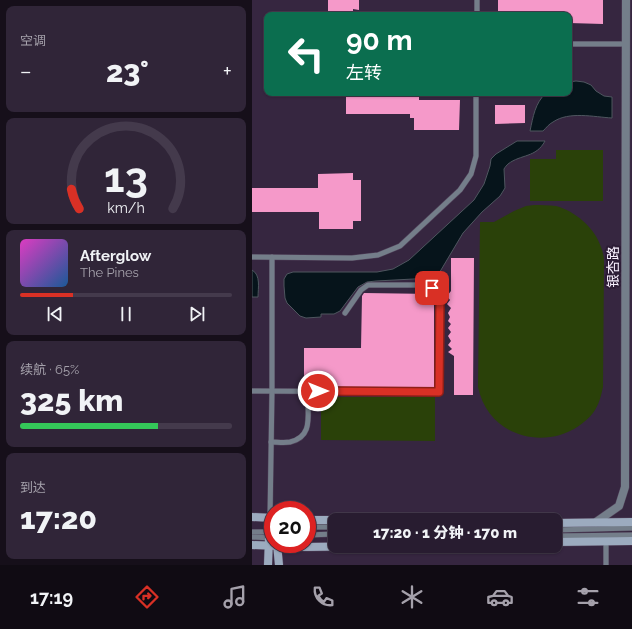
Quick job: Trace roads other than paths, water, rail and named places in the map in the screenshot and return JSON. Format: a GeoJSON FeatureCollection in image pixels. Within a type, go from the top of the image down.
{"type":"FeatureCollection","features":[{"type":"Feature","properties":{"kind":"main road"},"geometry":{"type":"LineString","coordinates":[[252,517],[264,518]]}},
{"type":"Feature","properties":{"kind":"main road"},"geometry":{"type":"LineString","coordinates":[[316,520],[328,520]]}},
{"type":"Feature","properties":{"kind":"main road"},"geometry":{"type":"LineString","coordinates":[[562,523],[632,522]]}},
{"type":"Feature","properties":{"kind":"main road"},"geometry":{"type":"LineString","coordinates":[[252,545],[264,539]]}},
{"type":"Feature","properties":{"kind":"main road"},"geometry":{"type":"LineString","coordinates":[[562,542],[632,541]]}},
{"type":"Feature","properties":{"kind":"main road"},"geometry":{"type":"LineString","coordinates":[[316,547],[328,547]]}},
{"type":"Feature","properties":{"kind":"main road"},"geometry":{"type":"LineString","coordinates":[[268,565],[269,553]]}},
{"type":"Feature","properties":{"kind":"main road"},"geometry":{"type":"LineString","coordinates":[[278,553],[279,565]]}},
{"type":"Feature","properties":{"kind":"street","name":"银杏路"},"geometry":{"type":"LineString","coordinates":[[596,522],[619,506],[625,487],[626,0]]}},
{"type":"Feature","properties":{"kind":"lane"},"geometry":{"type":"LineString","coordinates":[[477,0],[477,12]]}},
{"type":"Feature","properties":{"kind":"lane"},"geometry":{"type":"LineString","coordinates":[[572,44],[626,44]]}},
{"type":"Feature","properties":{"kind":"lane"},"geometry":{"type":"LineString","coordinates":[[252,257],[352,258],[378,255],[400,246],[460,190],[471,174],[476,156],[476,96]]}},
{"type":"Feature","properties":{"kind":"lane"},"geometry":{"type":"LineString","coordinates":[[272,257],[272,501]]}},
{"type":"Feature","properties":{"kind":"lane"},"geometry":{"type":"LineString","coordinates":[[252,391],[439,392],[440,299],[437,292],[425,285],[368,285],[361,290],[345,313]]}},
{"type":"Feature","properties":{"kind":"lane"},"geometry":{"type":"LineString","coordinates":[[271,442],[290,442],[305,434],[308,425],[308,400]]}},
{"type":"Feature","properties":{"kind":"lane"},"geometry":{"type":"LineString","coordinates":[[316,527],[328,527]]}},
{"type":"Feature","properties":{"kind":"lane"},"geometry":{"type":"LineString","coordinates":[[562,530],[632,528]]}},
{"type":"Feature","properties":{"kind":"lane"},"geometry":{"type":"LineString","coordinates":[[252,532],[264,534]]}},
{"type":"Feature","properties":{"kind":"lane"},"geometry":{"type":"LineString","coordinates":[[316,535],[328,534]]}},
{"type":"Feature","properties":{"kind":"lane"},"geometry":{"type":"LineString","coordinates":[[562,536],[632,535]]}},
{"type":"Feature","properties":{"kind":"lane"},"geometry":{"type":"LineString","coordinates":[[252,537],[264,536]]}},
{"type":"Feature","properties":{"kind":"lane"},"geometry":{"type":"LineString","coordinates":[[606,541],[606,565]]}}]}
